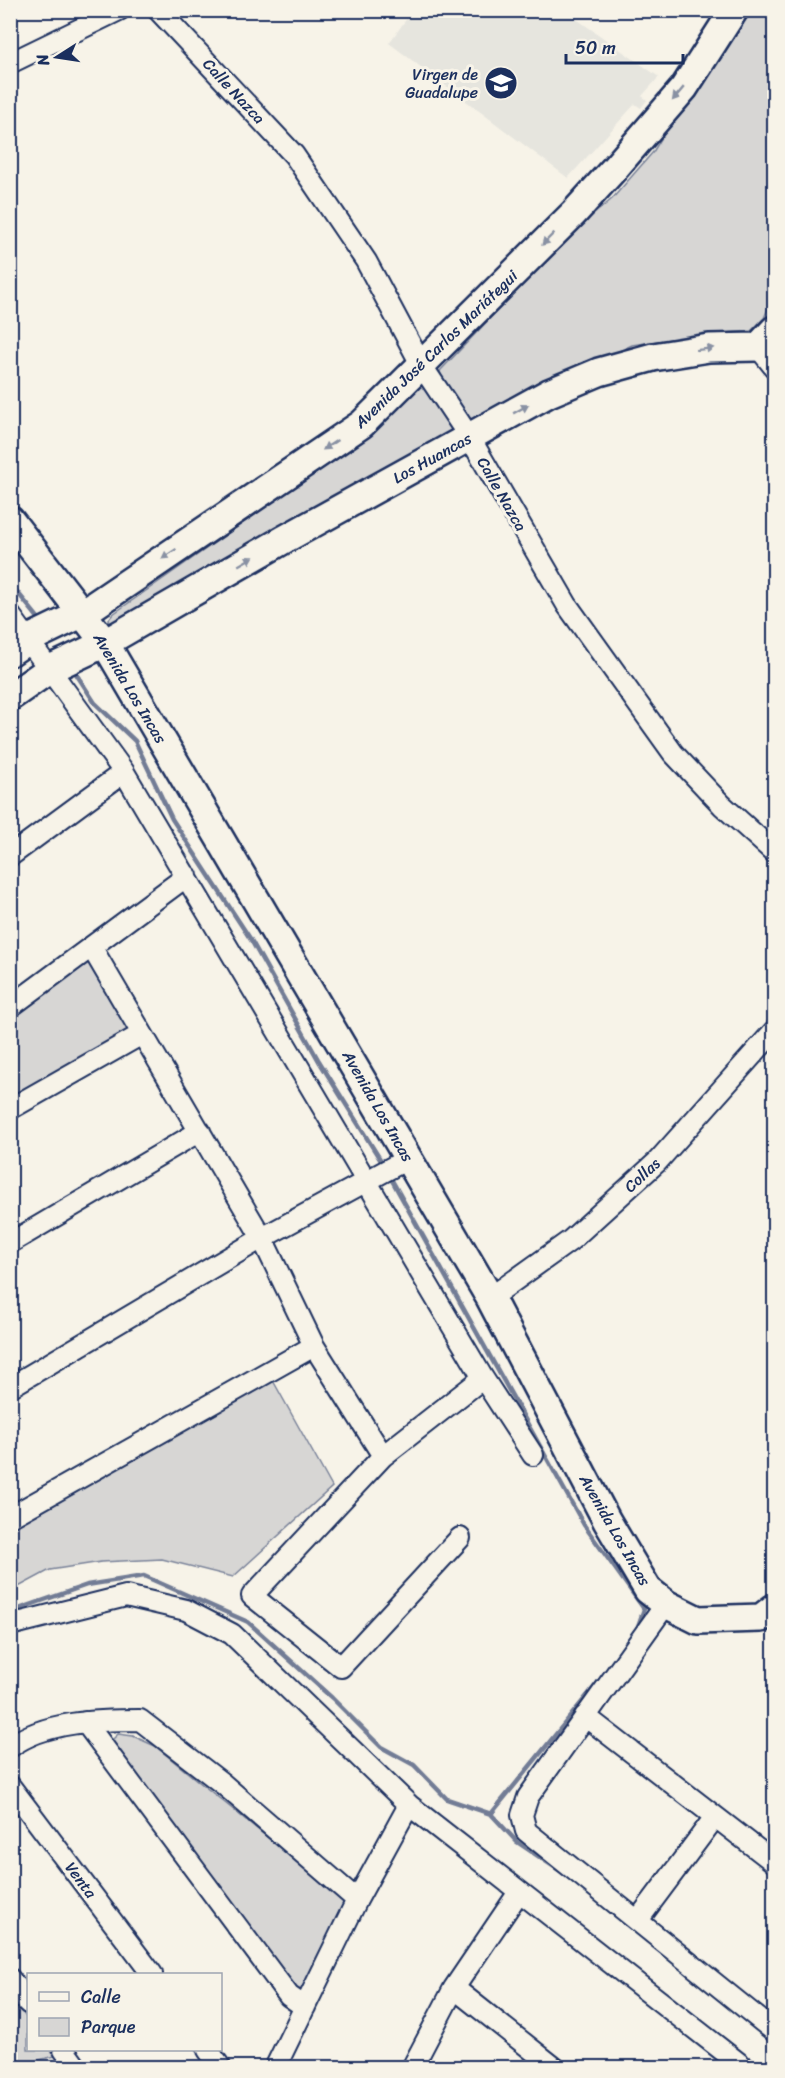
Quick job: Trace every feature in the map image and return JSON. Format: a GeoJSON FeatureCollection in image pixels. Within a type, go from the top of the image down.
{"type":"FeatureCollection","features":[{"type":"Feature","properties":{"kind":"main road","name":"Avenida José Carlos Mariátegui"},"geometry":{"type":"LineString","coordinates":[[20,645],[82,613],[362,424],[422,366],[614,169],[684,88],[734,10]]}},
{"type":"Feature","properties":{"kind":"main road","name":"Los Huancas"},"geometry":{"type":"LineString","coordinates":[[105,643],[285,539],[549,393],[599,372],[653,357],[709,348],[769,348]]}},
{"type":"Feature","properties":{"kind":"main road","name":"Avenida Los Incas"},"geometry":{"type":"LineString","coordinates":[[10,520],[105,643],[490,1298],[607,1521],[648,1590],[666,1604],[698,1620],[761,1618],[774,1608]]}},
{"type":"Feature","properties":{"kind":"main road"},"geometry":{"type":"LineString","coordinates":[[10,697],[50,669],[105,643]]}},
{"type":"Feature","properties":{"kind":"street"},"geometry":{"type":"LineString","coordinates":[[10,63],[118,10]]}},
{"type":"Feature","properties":{"kind":"street","name":"Calle Nazca"},"geometry":{"type":"LineString","coordinates":[[158,10],[294,155],[366,261],[422,366],[470,438],[567,605],[673,753],[722,805],[774,852]]}},
{"type":"Feature","properties":{"kind":"street"},"geometry":{"type":"LineString","coordinates":[[10,615],[20,645],[50,669],[124,772],[368,1180],[483,1378],[533,1455]]}},
{"type":"Feature","properties":{"kind":"street"},"geometry":{"type":"LineString","coordinates":[[10,856],[124,772]]}},
{"type":"Feature","properties":{"kind":"street"},"geometry":{"type":"LineString","coordinates":[[10,1007],[187,876]]}},
{"type":"Feature","properties":{"kind":"street"},"geometry":{"type":"LineString","coordinates":[[92,948],[262,1238],[314,1346],[383,1456]]}},
{"type":"Feature","properties":{"kind":"street","name":"Collas"},"geometry":{"type":"LineString","coordinates":[[490,1298],[571,1240],[657,1162],[774,1031]]}},
{"type":"Feature","properties":{"kind":"street"},"geometry":{"type":"LineString","coordinates":[[10,1109],[142,1034]]}},
{"type":"Feature","properties":{"kind":"street"},"geometry":{"type":"LineString","coordinates":[[10,1243],[200,1131]]}},
{"type":"Feature","properties":{"kind":"street"},"geometry":{"type":"LineString","coordinates":[[10,1387],[262,1238],[409,1158]]}},
{"type":"Feature","properties":{"kind":"street"},"geometry":{"type":"LineString","coordinates":[[10,1517],[314,1346]]}},
{"type":"Feature","properties":{"kind":"street"},"geometry":{"type":"LineString","coordinates":[[460,1538],[341,1667],[252,1596],[383,1456],[483,1378]]}},
{"type":"Feature","properties":{"kind":"street"},"geometry":{"type":"LineString","coordinates":[[10,1625],[126,1596],[186,1610],[232,1634],[409,1805],[745,2067]]}},
{"type":"Feature","properties":{"kind":"street"},"geometry":{"type":"LineString","coordinates":[[666,1604],[528,1797],[522,1815],[526,1830],[774,2031]]}},
{"type":"Feature","properties":{"kind":"street"},"geometry":{"type":"LineString","coordinates":[[585,1716],[774,1862]]}},
{"type":"Feature","properties":{"kind":"street"},"geometry":{"type":"LineString","coordinates":[[10,1747],[24,1737],[85,1722],[140,1720],[224,1784],[357,1900]]}},
{"type":"Feature","properties":{"kind":"street"},"geometry":{"type":"LineString","coordinates":[[85,1722],[289,1996],[305,2007]]}},
{"type":"Feature","properties":{"kind":"street","name":"Venta"},"geometry":{"type":"LineString","coordinates":[[10,1786],[151,1973]]}},
{"type":"Feature","properties":{"kind":"street"},"geometry":{"type":"LineString","coordinates":[[275,2067],[357,1900],[409,1805]]}},
{"type":"Feature","properties":{"kind":"street"},"geometry":{"type":"LineString","coordinates":[[638,1920],[716,1817]]}},
{"type":"Feature","properties":{"kind":"street"},"geometry":{"type":"LineString","coordinates":[[412,2067],[454,1988],[519,1892]]}},
{"type":"Feature","properties":{"kind":"street"},"geometry":{"type":"LineString","coordinates":[[10,1979],[27,2002]]}},
{"type":"Feature","properties":{"kind":"street"},"geometry":{"type":"LineString","coordinates":[[454,1988],[555,2067]]}},
{"type":"Feature","properties":{"kind":"street"},"geometry":{"type":"LineString","coordinates":[[65,2051],[77,2067]]}},
{"type":"Feature","properties":{"kind":"street"},"geometry":{"type":"LineString","coordinates":[[209,2051],[221,2067]]}},
{"type":"Feature","properties":{"kind":"shaded area","name":"Virgen de Guadalupe"},"geometry":{"type":"Polygon","coordinates":[[[413,10],[565,11],[659,77],[642,96],[647,100],[641,108],[635,104],[568,178],[389,43],[413,10]]]}},
{"type":"Feature","properties":{"kind":"green space"},"geometry":{"type":"Polygon","coordinates":[[[739,11],[774,11],[774,295],[764,318],[751,331],[699,335],[632,345],[568,375],[476,428],[452,403],[440,371],[569,235],[612,199],[653,152],[739,11]]]}},
{"type":"Feature","properties":{"kind":"green space"},"geometry":{"type":"Polygon","coordinates":[[[425,379],[463,447],[110,627],[109,619],[113,614],[287,492],[425,379]]]}},
{"type":"Feature","properties":{"kind":"green space"},"geometry":{"type":"Polygon","coordinates":[[[90,959],[134,1033],[11,1102],[10,1018],[90,959]]]}},
{"type":"Feature","properties":{"kind":"green space"},"geometry":{"type":"Polygon","coordinates":[[[271,1377],[332,1487],[233,1577],[162,1559],[101,1562],[50,1570],[11,1591],[10,1527],[271,1377]]]}},
{"type":"Feature","properties":{"kind":"green space"},"geometry":{"type":"Polygon","coordinates":[[[118,1734],[133,1736],[155,1746],[347,1902],[302,1991],[287,1983],[112,1740],[118,1734]]]}},
{"type":"Feature","properties":{"kind":"green space"},"geometry":{"type":"Polygon","coordinates":[[[10,1995],[27,2019],[27,2051],[52,2051],[55,2056],[11,2067],[10,1995]]]}},
{"type":"Feature","properties":{"kind":"waterway"},"geometry":{"type":"LineString","coordinates":[[10,583],[39,619]]}},
{"type":"Feature","properties":{"kind":"waterway"},"geometry":{"type":"LineString","coordinates":[[73,669],[95,703],[135,741],[172,819],[251,940],[319,1061],[383,1164]]}},
{"type":"Feature","properties":{"kind":"waterway"},"geometry":{"type":"LineString","coordinates":[[389,1175],[584,1525],[644,1609],[637,1629]]}},
{"type":"Feature","properties":{"kind":"waterway"},"geometry":{"type":"LineString","coordinates":[[10,1612],[87,1585],[144,1576],[248,1622],[332,1698],[381,1747],[414,1765],[447,1799],[491,1814],[517,1842],[563,1873]]}},
{"type":"Feature","properties":{"kind":"waterway"},"geometry":{"type":"LineString","coordinates":[[491,1814],[600,1680]]}},
{"type":"Feature","properties":{"kind":"waterway"},"geometry":{"type":"LineString","coordinates":[[720,1999],[741,2016]]}},
{"type":"Feature","properties":{"kind":"place","name":"Virgen de Guadalupe"},"geometry":{"type":"Point","coordinates":[501,83]}}]}
